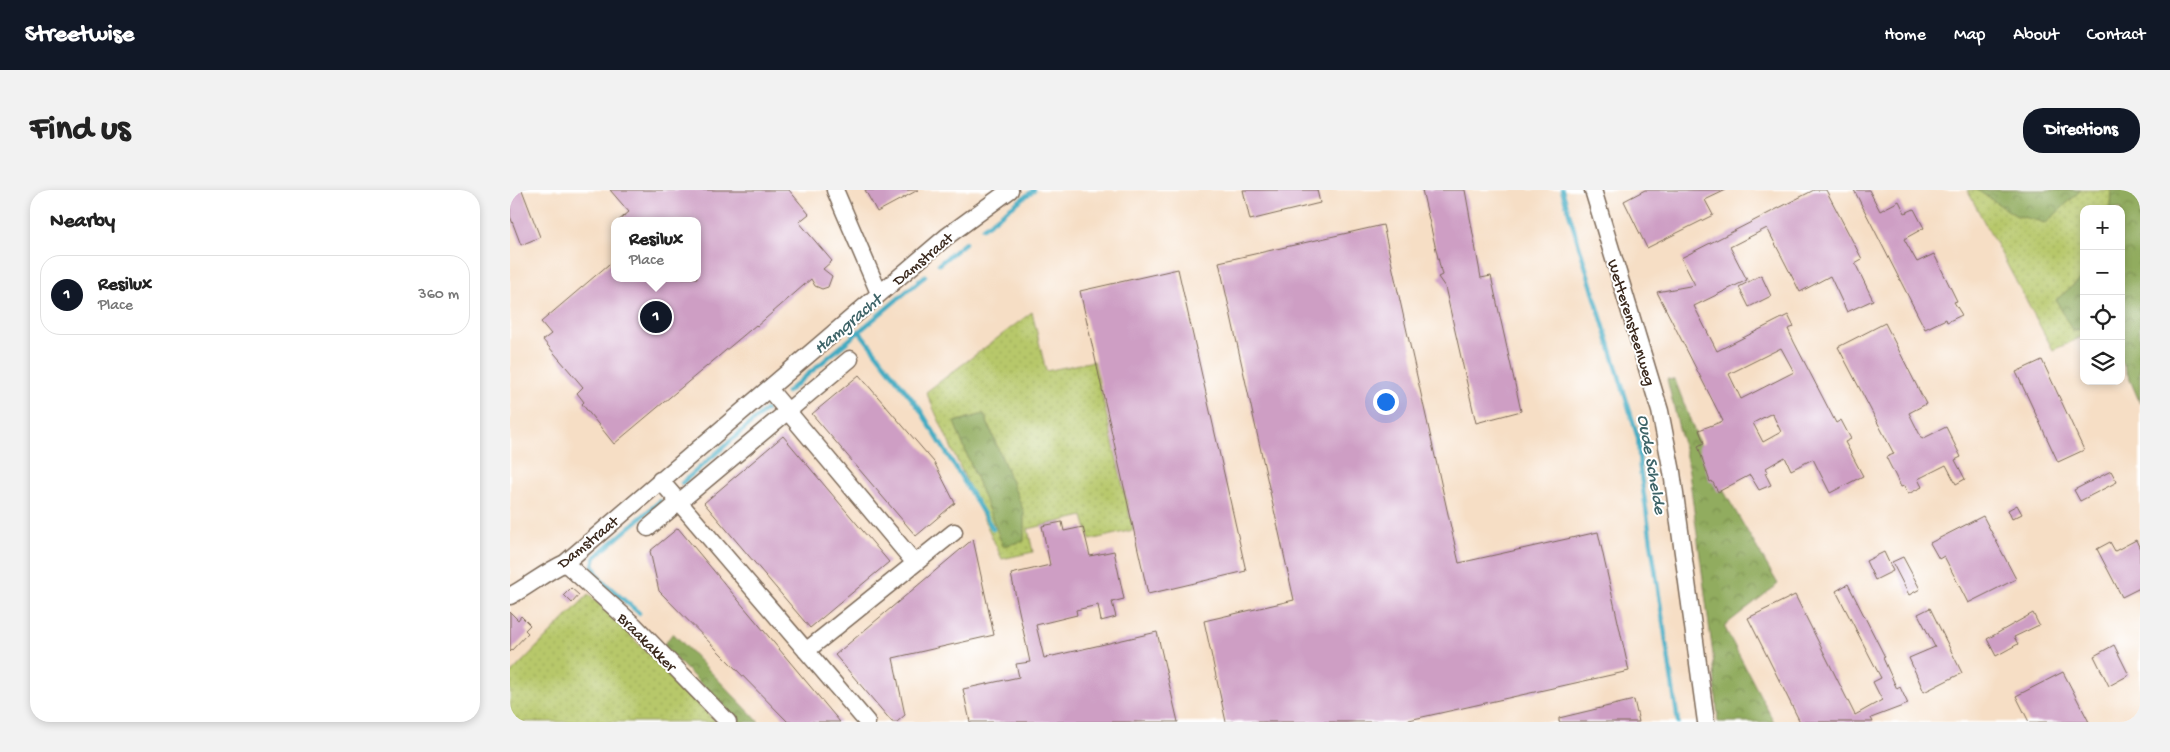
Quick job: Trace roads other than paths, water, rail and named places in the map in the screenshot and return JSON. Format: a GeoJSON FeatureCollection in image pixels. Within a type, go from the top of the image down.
{"type":"FeatureCollection","features":[{"type":"Feature","properties":{"kind":"street"},"geometry":{"type":"LineString","coordinates":[[835,190],[879,293]]}},
{"type":"Feature","properties":{"kind":"street","name":"Damstraat"},"geometry":{"type":"LineString","coordinates":[[510,596],[565,562],[879,293],[946,237],[1010,190]]}},
{"type":"Feature","properties":{"kind":"street","name":"Wetterensteenweg"},"geometry":{"type":"LineString","coordinates":[[1593,190],[1660,411],[1672,472],[1706,722]]}},
{"type":"Feature","properties":{"kind":"street"},"geometry":{"type":"LineString","coordinates":[[648,528],[850,359]]}},
{"type":"Feature","properties":{"kind":"street"},"geometry":{"type":"LineString","coordinates":[[768,389],[915,564]]}},
{"type":"Feature","properties":{"kind":"street"},"geometry":{"type":"LineString","coordinates":[[660,480],[867,722]]}},
{"type":"Feature","properties":{"kind":"street"},"geometry":{"type":"LineString","coordinates":[[806,650],[954,532]]}},
{"type":"Feature","properties":{"kind":"street","name":"Braakakker"},"geometry":{"type":"LineString","coordinates":[[565,562],[635,626],[728,722]]}},
{"type":"Feature","properties":{"kind":"waterway","name":"Hamgracht"},"geometry":{"type":"LineString","coordinates":[[983,228],[1034,190]]}},
{"type":"Feature","properties":{"kind":"waterway","name":"Oude Schelde"},"geometry":{"type":"LineString","coordinates":[[1562,190],[1638,438],[1640,469],[1678,722]]}},
{"type":"Feature","properties":{"kind":"waterway","name":"Hamgracht"},"geometry":{"type":"LineString","coordinates":[[939,264],[965,243]]}},
{"type":"Feature","properties":{"kind":"waterway","name":"Hamgracht"},"geometry":{"type":"LineString","coordinates":[[787,392],[925,276]]}},
{"type":"Feature","properties":{"kind":"waterway"},"geometry":{"type":"LineString","coordinates":[[859,331],[919,408],[993,529]]}},
{"type":"Feature","properties":{"kind":"waterway","name":"Hamgracht"},"geometry":{"type":"LineString","coordinates":[[682,483],[766,410]]}},
{"type":"Feature","properties":{"kind":"waterway","name":"Hamgracht"},"geometry":{"type":"LineString","coordinates":[[639,613],[600,579],[593,565],[595,557],[660,501]]}},
{"type":"Feature","properties":{"kind":"place","name":"Resilux"},"geometry":{"type":"Point","coordinates":[656,317]}}]}
